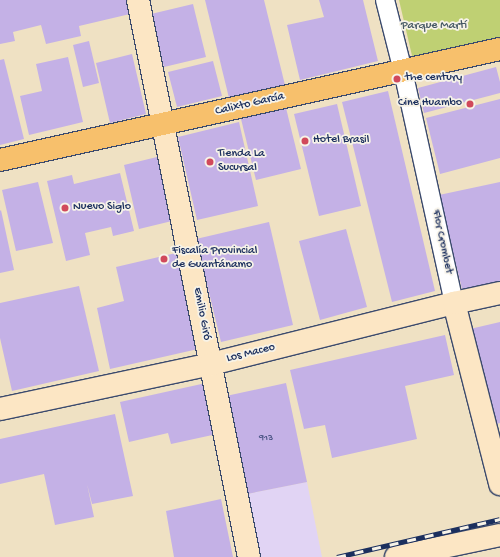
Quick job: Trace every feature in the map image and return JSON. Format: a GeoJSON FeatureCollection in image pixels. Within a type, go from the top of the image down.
{"type":"FeatureCollection","features":[{"type":"Feature","properties":{"kind":"main road","name":"Emilio Giró"},"geometry":{"type":"LineString","coordinates":[[138,0],[249,557]]}},
{"type":"Feature","properties":{"kind":"main road","name":"Calixto García"},"geometry":{"type":"LineString","coordinates":[[0,160],[500,49]]}},
{"type":"Feature","properties":{"kind":"main road","name":"Los Maceo"},"geometry":{"type":"LineString","coordinates":[[0,409],[211,364],[454,302],[500,293]]}},
{"type":"Feature","properties":{"kind":"main road","name":"Flor Crombet"},"geometry":{"type":"LineString","coordinates":[[454,302],[500,484]]}},
{"type":"Feature","properties":{"kind":"main road"},"geometry":{"type":"LineString","coordinates":[[396,557],[500,535]]}},
{"type":"Feature","properties":{"kind":"street","name":"Flor Crombet"},"geometry":{"type":"LineString","coordinates":[[385,0],[403,71],[454,302]]}},
{"type":"Feature","properties":{"kind":"shaded area"},"geometry":{"type":"Polygon","coordinates":[[[307,482],[322,557],[259,557],[247,494],[307,482]]]}},
{"type":"Feature","properties":{"kind":"green space","name":"Parque Martí"},"geometry":{"type":"Polygon","coordinates":[[[399,0],[500,0],[500,39],[413,60],[399,0]]]}},
{"type":"Feature","properties":{"kind":"building"},"geometry":{"type":"Polygon","coordinates":[[[0,0],[127,0],[130,14],[79,26],[81,36],[46,44],[41,25],[13,32],[15,41],[0,44],[0,0]]]}},
{"type":"Feature","properties":{"kind":"building"},"geometry":{"type":"Polygon","coordinates":[[[205,0],[264,0],[285,85],[229,98],[205,0]]]}},
{"type":"Feature","properties":{"kind":"building"},"geometry":{"type":"Polygon","coordinates":[[[319,0],[363,0],[378,61],[300,80],[287,25],[324,17],[319,0]]]}},
{"type":"Feature","properties":{"kind":"building"},"geometry":{"type":"Polygon","coordinates":[[[193,4],[206,57],[164,67],[151,14],[193,4]]]}},
{"type":"Feature","properties":{"kind":"building"},"geometry":{"type":"Polygon","coordinates":[[[89,41],[99,83],[83,87],[73,45],[89,41]]]}},
{"type":"Feature","properties":{"kind":"building"},"geometry":{"type":"Polygon","coordinates":[[[132,54],[146,114],[110,123],[96,63],[132,54]]]}},
{"type":"Feature","properties":{"kind":"building"},"geometry":{"type":"Polygon","coordinates":[[[68,57],[83,122],[29,135],[20,96],[42,91],[36,64],[68,57]]]}},
{"type":"Feature","properties":{"kind":"building"},"geometry":{"type":"Polygon","coordinates":[[[4,59],[24,139],[0,145],[0,60],[4,59]]]}},
{"type":"Feature","properties":{"kind":"building"},"geometry":{"type":"Polygon","coordinates":[[[213,61],[222,96],[177,107],[168,72],[213,61]]]}},
{"type":"Feature","properties":{"kind":"building"},"geometry":{"type":"Polygon","coordinates":[[[496,67],[500,82],[500,93],[424,113],[418,88],[496,67]]]}},
{"type":"Feature","properties":{"kind":"building"},"geometry":{"type":"Polygon","coordinates":[[[388,91],[435,291],[392,302],[342,102],[388,91]]]}},
{"type":"Feature","properties":{"kind":"building"},"geometry":{"type":"Polygon","coordinates":[[[500,99],[500,158],[440,174],[426,118],[500,99]]]}},
{"type":"Feature","properties":{"kind":"building"},"geometry":{"type":"Polygon","coordinates":[[[337,104],[361,206],[319,216],[294,114],[337,104]]]}},
{"type":"Feature","properties":{"kind":"building"},"geometry":{"type":"Polygon","coordinates":[[[286,108],[301,169],[256,180],[241,119],[286,108]]]}},
{"type":"Feature","properties":{"kind":"building"},"geometry":{"type":"Polygon","coordinates":[[[239,122],[258,206],[197,220],[178,137],[239,122]]]}},
{"type":"Feature","properties":{"kind":"building"},"geometry":{"type":"Polygon","coordinates":[[[157,157],[172,221],[139,229],[124,165],[157,157]]]}},
{"type":"Feature","properties":{"kind":"building"},"geometry":{"type":"Polygon","coordinates":[[[120,173],[134,231],[113,236],[111,227],[85,233],[90,255],[66,261],[47,181],[72,175],[74,184],[120,173]]]}},
{"type":"Feature","properties":{"kind":"building"},"geometry":{"type":"Polygon","coordinates":[[[38,182],[53,243],[16,251],[2,190],[38,182]]]}},
{"type":"Feature","properties":{"kind":"building"},"geometry":{"type":"Polygon","coordinates":[[[500,182],[500,285],[463,293],[439,195],[500,182]]]}},
{"type":"Feature","properties":{"kind":"building"},"geometry":{"type":"Polygon","coordinates":[[[1,210],[14,270],[0,273],[0,211],[1,210]]]}},
{"type":"Feature","properties":{"kind":"building"},"geometry":{"type":"Polygon","coordinates":[[[269,222],[293,325],[221,342],[196,239],[269,222]]]}},
{"type":"Feature","properties":{"kind":"building"},"geometry":{"type":"Polygon","coordinates":[[[346,229],[367,307],[320,320],[299,241],[346,229]]]}},
{"type":"Feature","properties":{"kind":"building"},"geometry":{"type":"Polygon","coordinates":[[[176,253],[198,349],[110,369],[97,308],[124,301],[116,267],[176,253]]]}},
{"type":"Feature","properties":{"kind":"building"},"geometry":{"type":"Polygon","coordinates":[[[79,286],[99,371],[12,391],[0,338],[0,303],[79,286]]]}},
{"type":"Feature","properties":{"kind":"building"},"geometry":{"type":"Polygon","coordinates":[[[500,322],[500,423],[493,425],[470,329],[500,322]]]}},
{"type":"Feature","properties":{"kind":"building"},"geometry":{"type":"Polygon","coordinates":[[[445,335],[454,375],[405,386],[417,439],[332,458],[325,425],[304,429],[290,370],[445,335]]]}},
{"type":"Feature","properties":{"kind":"building"},"geometry":{"type":"Polygon","coordinates":[[[206,383],[217,434],[171,444],[168,433],[129,442],[120,402],[206,383]]]}},
{"type":"Feature","properties":{"kind":"building"},"geometry":{"type":"Polygon","coordinates":[[[286,383],[307,482],[247,494],[226,396],[286,383]]]}},
{"type":"Feature","properties":{"kind":"building"},"geometry":{"type":"Polygon","coordinates":[[[115,414],[133,496],[92,504],[87,484],[94,517],[55,525],[44,474],[0,484],[0,439],[115,414]]]}},
{"type":"Feature","properties":{"kind":"building"},"geometry":{"type":"Polygon","coordinates":[[[221,499],[233,557],[174,557],[166,511],[221,499]]]}},
{"type":"Feature","properties":{"kind":"railway"},"geometry":{"type":"LineString","coordinates":[[337,557],[500,519]]}},
{"type":"Feature","properties":{"kind":"place","name":"the century"},"geometry":{"type":"Point","coordinates":[397,79]}},
{"type":"Feature","properties":{"kind":"place","name":"Cine Huambo"},"geometry":{"type":"Point","coordinates":[470,104]}},
{"type":"Feature","properties":{"kind":"place","name":"Hotel Brasil"},"geometry":{"type":"Point","coordinates":[305,141]}},
{"type":"Feature","properties":{"kind":"place","name":"Tienda La Sucursal"},"geometry":{"type":"Point","coordinates":[210,162]}},
{"type":"Feature","properties":{"kind":"place","name":"Nuevo Siglo"},"geometry":{"type":"Point","coordinates":[65,208]}},
{"type":"Feature","properties":{"kind":"place","name":"Fiscalía Provincial de Guantánamo"},"geometry":{"type":"Point","coordinates":[164,259]}}]}
